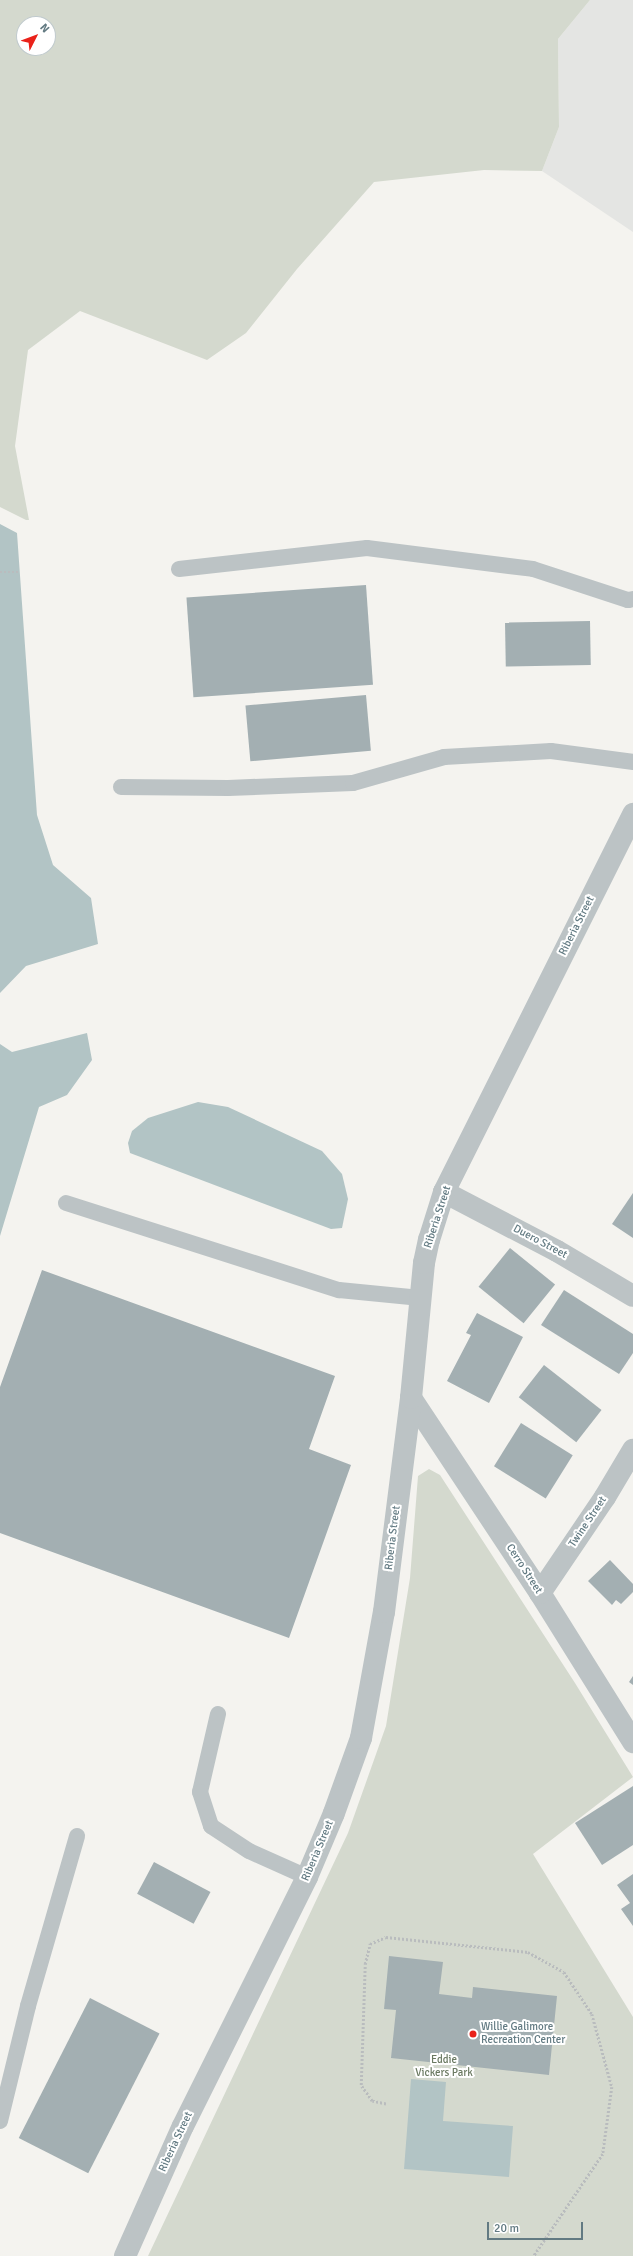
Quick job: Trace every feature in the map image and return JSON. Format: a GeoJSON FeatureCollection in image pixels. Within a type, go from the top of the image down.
{"type":"FeatureCollection","features":[{"type":"Feature","properties":{"kind":"street","name":"Riberia Street"},"geometry":{"type":"LineString","coordinates":[[125,2256],[183,2126],[307,1877],[334,1813],[361,1738],[384,1612],[410,1398],[420,1298],[429,1240],[444,1192],[633,814]]}},
{"type":"Feature","properties":{"kind":"street","name":"Duero Street"},"geometry":{"type":"LineString","coordinates":[[444,1192],[557,1251],[633,1296]]}},
{"type":"Feature","properties":{"kind":"street","name":"Cerro Street"},"geometry":{"type":"LineString","coordinates":[[410,1398],[540,1593],[633,1742]]}},
{"type":"Feature","properties":{"kind":"street","name":"Twine Street"},"geometry":{"type":"LineString","coordinates":[[540,1593],[605,1498],[633,1450]]}},
{"type":"Feature","properties":{"kind":"lane"},"geometry":{"type":"LineString","coordinates":[[179,569],[367,548],[533,569],[628,600],[633,599]]}},
{"type":"Feature","properties":{"kind":"lane"},"geometry":{"type":"LineString","coordinates":[[121,787],[228,788],[353,783],[444,757],[551,751],[633,762]]}},
{"type":"Feature","properties":{"kind":"lane"},"geometry":{"type":"LineString","coordinates":[[66,1203],[339,1290],[420,1298]]}},
{"type":"Feature","properties":{"kind":"lane"},"geometry":{"type":"LineString","coordinates":[[218,1714],[200,1792],[211,1826],[249,1851],[307,1877]]}},
{"type":"Feature","properties":{"kind":"lane"},"geometry":{"type":"LineString","coordinates":[[0,2121],[28,2006],[77,1836]]}},
{"type":"Feature","properties":{"kind":"path"},"geometry":{"type":"LineString","coordinates":[[0,572],[20,572]]}},
{"type":"Feature","properties":{"kind":"path"},"geometry":{"type":"LineString","coordinates":[[386,2104],[372,2101],[361,2085],[365,1964],[370,1944],[386,1937],[528,1952],[564,1972],[592,2014],[612,2087],[603,2154],[534,2256]]}},
{"type":"Feature","properties":{"kind":"shaded area"},"geometry":{"type":"Polygon","coordinates":[[[590,0],[633,0],[633,232],[542,171],[559,127],[558,39],[590,0]]]}},
{"type":"Feature","properties":{"kind":"shaded area"},"geometry":{"type":"Polygon","coordinates":[[[0,524],[17,533],[37,815],[53,865],[91,898],[98,944],[26,966],[0,993],[0,524]]]}},
{"type":"Feature","properties":{"kind":"shaded area"},"geometry":{"type":"Polygon","coordinates":[[[87,1033],[92,1060],[67,1095],[39,1107],[0,1236],[0,1044],[12,1052],[87,1033]]]}},
{"type":"Feature","properties":{"kind":"shaded area"},"geometry":{"type":"Polygon","coordinates":[[[198,1102],[228,1107],[322,1151],[342,1174],[348,1199],[342,1228],[331,1229],[130,1153],[128,1143],[132,1131],[148,1118],[198,1102]]]}},
{"type":"Feature","properties":{"kind":"shaded area"},"geometry":{"type":"Polygon","coordinates":[[[411,2079],[446,2082],[443,2121],[513,2126],[509,2177],[404,2169],[411,2079]]]}},
{"type":"Feature","properties":{"kind":"green space"},"geometry":{"type":"Polygon","coordinates":[[[0,0],[590,0],[558,39],[559,127],[542,171],[484,170],[374,182],[297,269],[246,333],[207,360],[80,311],[28,350],[15,446],[29,520],[26,520],[0,507],[0,0]]]}},
{"type":"Feature","properties":{"kind":"green space","name":"Eddie Vickers Park"},"geometry":{"type":"Polygon","coordinates":[[[429,1469],[440,1475],[575,1683],[633,1777],[533,1854],[633,2017],[633,2256],[148,2256],[348,1833],[386,1726],[410,1578],[418,1476],[429,1469]]]}},
{"type":"Feature","properties":{"kind":"building"},"geometry":{"type":"Polygon","coordinates":[[[366,585],[373,685],[193,697],[186,598],[366,585]]]}},
{"type":"Feature","properties":{"kind":"building"},"geometry":{"type":"Polygon","coordinates":[[[590,621],[591,665],[506,666],[505,622],[590,621]]]}},
{"type":"Feature","properties":{"kind":"building"},"geometry":{"type":"Polygon","coordinates":[[[366,695],[371,751],[250,761],[245,706],[366,695]]]}},
{"type":"Feature","properties":{"kind":"building"},"geometry":{"type":"Polygon","coordinates":[[[633,1193],[633,1238],[612,1224],[633,1193]]]}},
{"type":"Feature","properties":{"kind":"building"},"geometry":{"type":"Polygon","coordinates":[[[510,1248],[555,1285],[524,1323],[479,1287],[510,1248]]]}},
{"type":"Feature","properties":{"kind":"building"},"geometry":{"type":"Polygon","coordinates":[[[42,1270],[335,1376],[309,1449],[351,1465],[289,1638],[0,1533],[0,1387],[42,1270]]]}},
{"type":"Feature","properties":{"kind":"building"},"geometry":{"type":"Polygon","coordinates":[[[564,1290],[633,1334],[633,1353],[619,1374],[541,1325],[564,1290]]]}},
{"type":"Feature","properties":{"kind":"building"},"geometry":{"type":"Polygon","coordinates":[[[477,1313],[523,1337],[489,1403],[447,1381],[471,1335],[466,1333],[477,1313]]]}},
{"type":"Feature","properties":{"kind":"building"},"geometry":{"type":"Polygon","coordinates":[[[544,1365],[602,1410],[576,1442],[519,1397],[544,1365]]]}},
{"type":"Feature","properties":{"kind":"building"},"geometry":{"type":"Polygon","coordinates":[[[521,1423],[573,1455],[546,1499],[494,1466],[521,1423]]]}},
{"type":"Feature","properties":{"kind":"building"},"geometry":{"type":"Polygon","coordinates":[[[610,1560],[633,1584],[633,1592],[621,1604],[616,1600],[612,1605],[588,1581],[610,1560]]]}},
{"type":"Feature","properties":{"kind":"building"},"geometry":{"type":"Polygon","coordinates":[[[633,1676],[633,1685],[629,1682],[633,1676]]]}},
{"type":"Feature","properties":{"kind":"building"},"geometry":{"type":"Polygon","coordinates":[[[633,1786],[633,1845],[602,1865],[575,1823],[633,1786]]]}},
{"type":"Feature","properties":{"kind":"building"},"geometry":{"type":"Polygon","coordinates":[[[154,1862],[211,1892],[194,1924],[137,1894],[154,1862]]]}},
{"type":"Feature","properties":{"kind":"building"},"geometry":{"type":"Polygon","coordinates":[[[633,1874],[633,1926],[621,1909],[630,1903],[617,1885],[633,1874]]]}},
{"type":"Feature","properties":{"kind":"building","name":"Willie Galimore Recreation Center"},"geometry":{"type":"Polygon","coordinates":[[[389,1956],[443,1962],[439,1994],[472,1998],[473,1987],[557,1996],[549,2075],[391,2058],[396,2010],[384,2009],[389,1956]]]}},
{"type":"Feature","properties":{"kind":"building"},"geometry":{"type":"Polygon","coordinates":[[[90,1998],[159,2033],[88,2173],[19,2138],[90,1998]]]}},
{"type":"Feature","properties":{"kind":"place","name":"Willie Galimore Recreation Center"},"geometry":{"type":"Point","coordinates":[473,2034]}}]}
